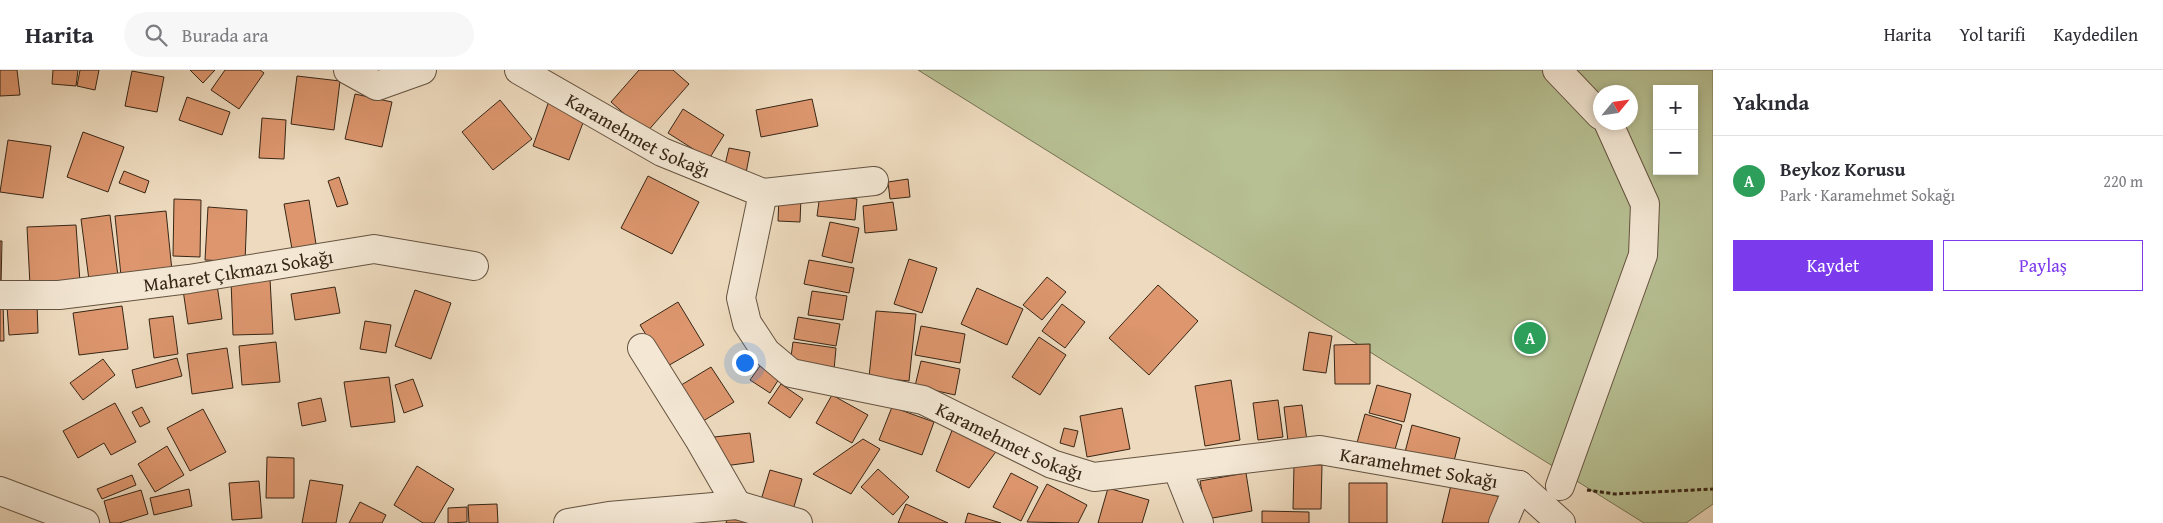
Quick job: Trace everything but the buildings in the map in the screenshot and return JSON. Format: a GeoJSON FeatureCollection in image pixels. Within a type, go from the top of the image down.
{"type":"FeatureCollection","features":[{"type":"Feature","properties":{"kind":"street"},"geometry":{"type":"LineString","coordinates":[[348,70],[377,86],[422,70]]}},
{"type":"Feature","properties":{"kind":"street","name":"Karamehmet Sokağı"},"geometry":{"type":"LineString","coordinates":[[519,70],[662,152],[763,193],[874,181]]}},
{"type":"Feature","properties":{"kind":"street"},"geometry":{"type":"LineString","coordinates":[[1557,70],[1593,108]]}},
{"type":"Feature","properties":{"kind":"street"},"geometry":{"type":"LineString","coordinates":[[1560,486],[1643,255],[1645,204],[1613,130]]}},
{"type":"Feature","properties":{"kind":"street","name":"Karamehmet Sokağı"},"geometry":{"type":"LineString","coordinates":[[763,193],[741,298],[748,323],[766,352],[791,373],[923,400],[1052,464],[1094,477],[1320,450],[1519,485]]}},
{"type":"Feature","properties":{"kind":"street","name":"Maharet Çıkmazı Sokağı"},"geometry":{"type":"LineString","coordinates":[[0,295],[59,295],[189,279],[374,249],[474,266]]}},
{"type":"Feature","properties":{"kind":"street"},"geometry":{"type":"LineString","coordinates":[[642,348],[699,439],[737,505]]}},
{"type":"Feature","properties":{"kind":"street"},"geometry":{"type":"LineString","coordinates":[[1177,468],[1199,523]]}},
{"type":"Feature","properties":{"kind":"street"},"geometry":{"type":"LineString","coordinates":[[1503,523],[1519,485],[1561,523]]}},
{"type":"Feature","properties":{"kind":"street"},"geometry":{"type":"LineString","coordinates":[[0,491],[85,523]]}},
{"type":"Feature","properties":{"kind":"street"},"geometry":{"type":"LineString","coordinates":[[568,523],[609,516],[737,505],[798,523]]}},
{"type":"Feature","properties":{"kind":"path"},"geometry":{"type":"LineString","coordinates":[[1560,486],[1616,494],[1713,489]]}},
{"type":"Feature","properties":{"kind":"green space"},"geometry":{"type":"Polygon","coordinates":[[[918,70],[1713,70],[1713,504],[1686,523],[1644,523],[918,70]]]}},
{"type":"Feature","properties":{"kind":"place","name":"Beykoz Korusu"},"geometry":{"type":"Point","coordinates":[1530,338]}}]}
